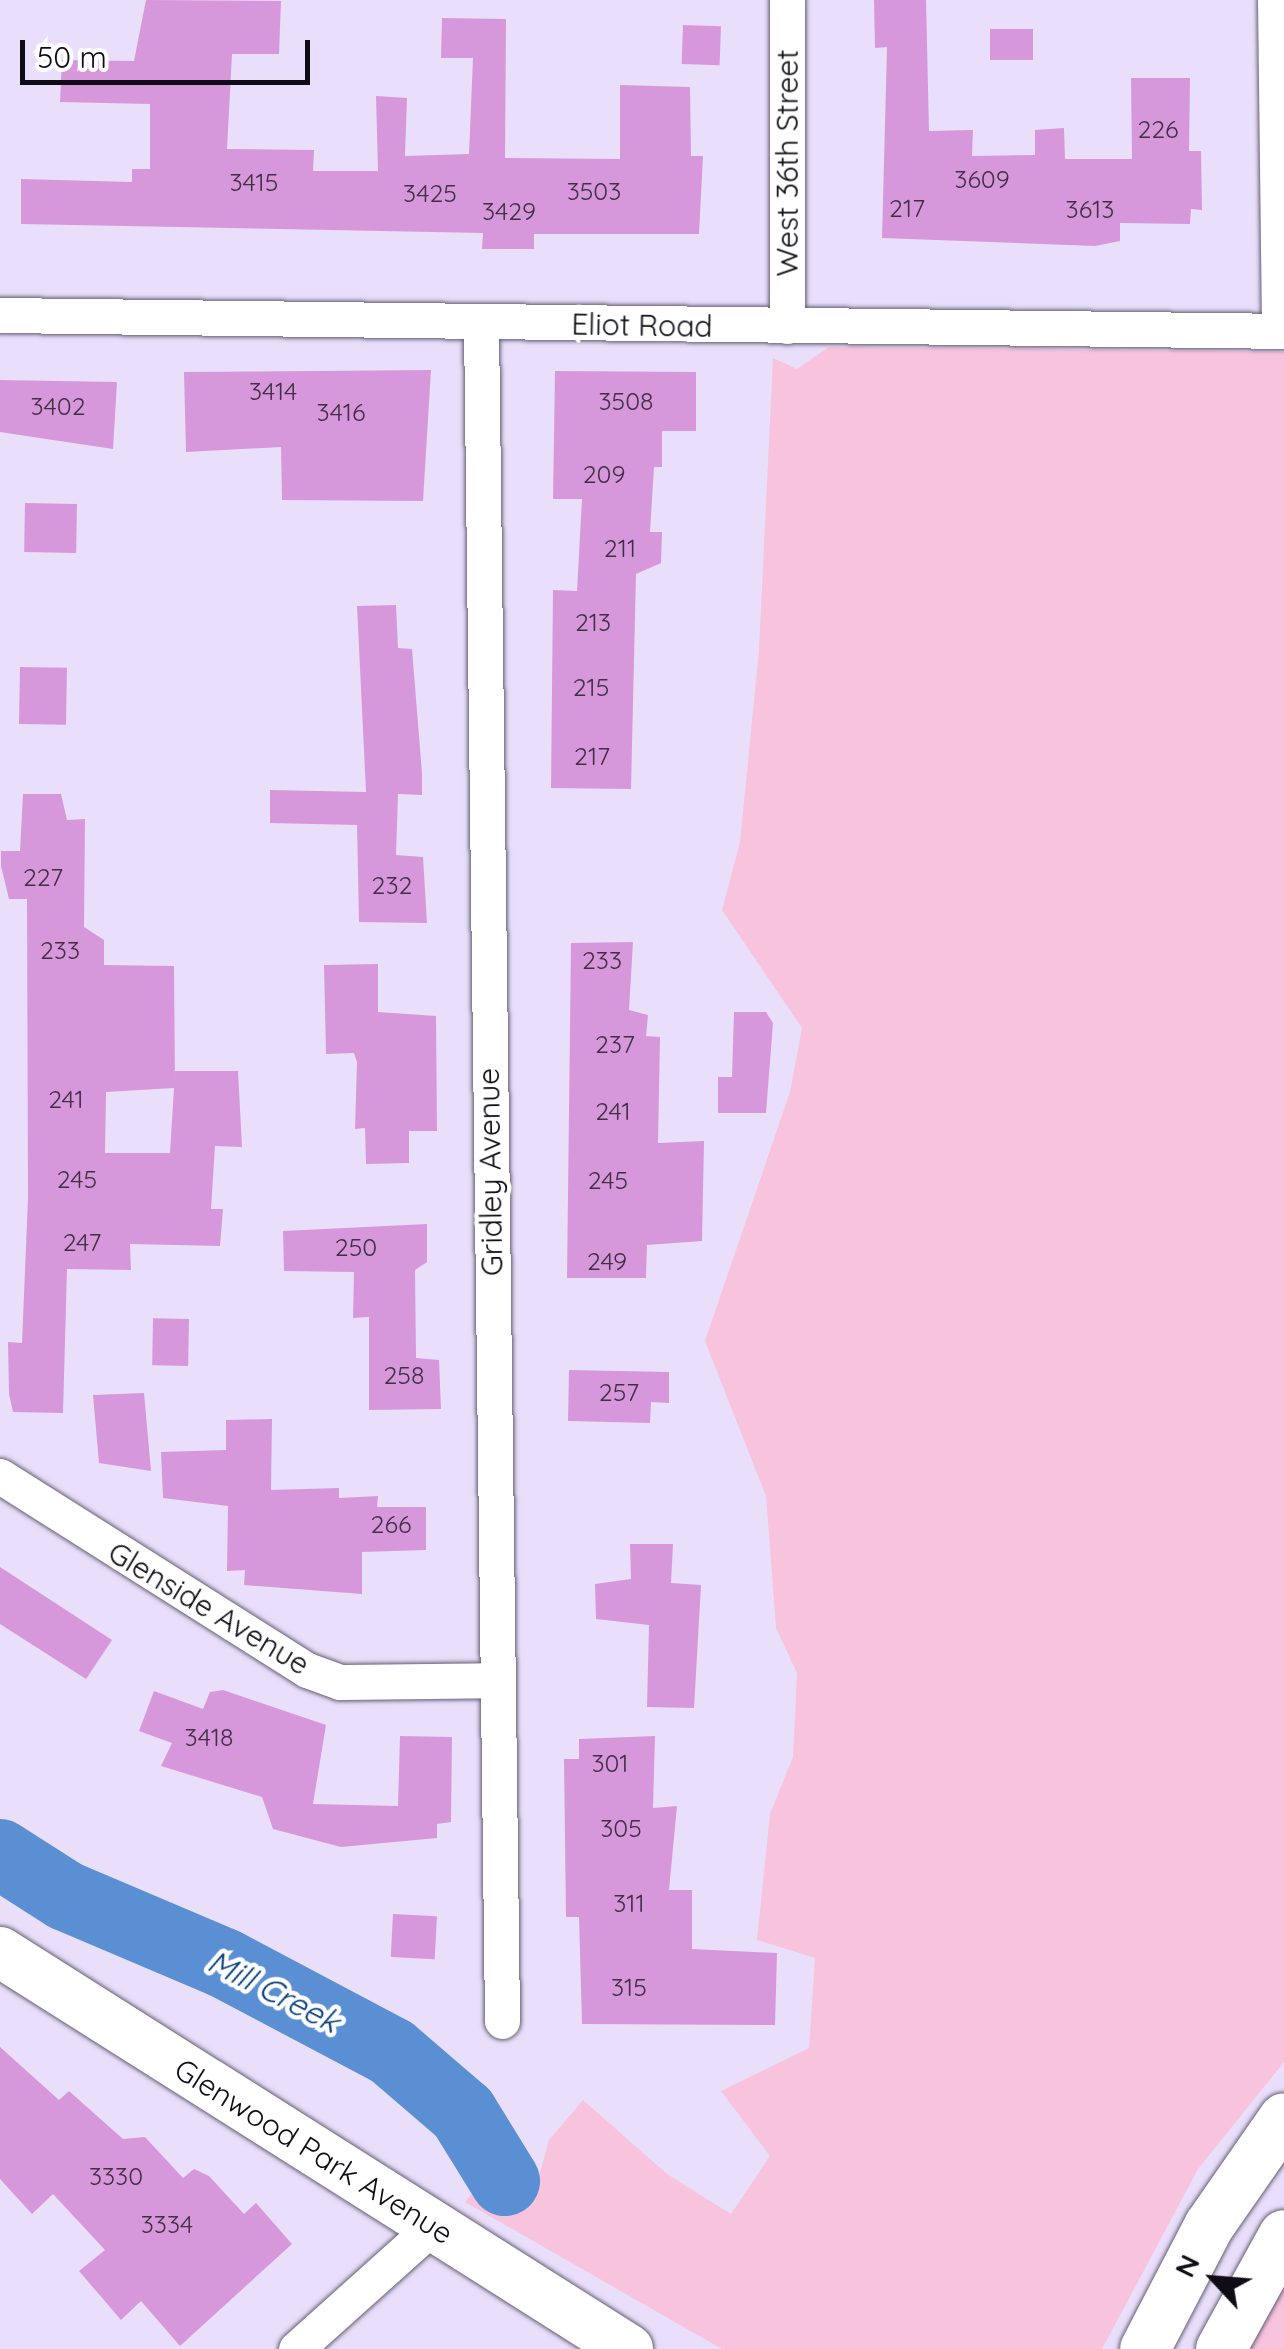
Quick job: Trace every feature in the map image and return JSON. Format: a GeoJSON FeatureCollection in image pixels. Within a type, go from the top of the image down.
{"type":"FeatureCollection","features":[{"type":"Feature","properties":{"kind":"main road","name":"Glenwood Park Avenue"},"geometry":{"type":"LineString","coordinates":[[0,1952],[628,2349]]}},
{"type":"Feature","properties":{"kind":"main road"},"geometry":{"type":"LineString","coordinates":[[1145,2349],[1209,2226],[1284,2118]]}},
{"type":"Feature","properties":{"kind":"main road"},"geometry":{"type":"LineString","coordinates":[[1222,2349],[1284,2235]]}},
{"type":"Feature","properties":{"kind":"street","name":"West 36th Street"},"geometry":{"type":"LineString","coordinates":[[787,0],[788,326]]}},
{"type":"Feature","properties":{"kind":"street"},"geometry":{"type":"LineString","coordinates":[[1275,0],[1281,331]]}},
{"type":"Feature","properties":{"kind":"street","name":"Eliot Road"},"geometry":{"type":"LineString","coordinates":[[0,316],[1281,331]]}},
{"type":"Feature","properties":{"kind":"street","name":"Gridley Avenue"},"geometry":{"type":"LineString","coordinates":[[480,324],[502,2021]]}},
{"type":"Feature","properties":{"kind":"street","name":"Glenside Avenue"},"geometry":{"type":"LineString","coordinates":[[0,1476],[307,1670],[340,1682],[496,1680]]}},
{"type":"Feature","properties":{"kind":"street"},"geometry":{"type":"LineString","coordinates":[[296,2349],[433,2226]]}},
{"type":"Feature","properties":{"kind":"shaded area"},"geometry":{"type":"Polygon","coordinates":[[[829,347],[1284,352],[1284,2062],[1198,2169],[1102,2349],[722,2349],[465,2202],[479,2185],[539,2176],[549,2140],[583,2100],[667,2174],[731,2214],[770,2156],[721,2091],[809,2048],[815,1958],[757,1940],[770,1814],[793,1757],[797,1673],[776,1628],[766,1496],[705,1341],[790,1092],[802,1028],[722,910],[740,842],[759,650],[773,358],[797,369],[829,347]]]}},
{"type":"Feature","properties":{"kind":"shaded area"},"geometry":{"type":"Polygon","coordinates":[[[1284,2282],[1284,2349],[1248,2349],[1284,2282]]]}},
{"type":"Feature","properties":{"kind":"building"},"geometry":{"type":"Polygon","coordinates":[[[146,0],[281,1],[279,54],[232,54],[227,149],[314,150],[313,171],[378,171],[376,96],[407,98],[405,156],[469,154],[473,58],[441,58],[442,18],[506,19],[505,158],[620,159],[620,85],[690,87],[691,156],[703,156],[699,234],[534,234],[534,249],[482,249],[483,233],[21,224],[21,179],[132,182],[132,169],[150,169],[150,104],[60,102],[62,60],[134,61],[146,0]]]}},
{"type":"Feature","properties":{"kind":"building"},"geometry":{"type":"Polygon","coordinates":[[[874,0],[926,0],[929,131],[973,130],[972,156],[1035,155],[1035,130],[1064,128],[1065,159],[1132,159],[1131,78],[1190,78],[1189,151],[1201,151],[1202,210],[1191,209],[1190,224],[1120,223],[1120,241],[1095,246],[882,238],[887,47],[875,48],[874,0]]]}},
{"type":"Feature","properties":{"kind":"building"},"geometry":{"type":"Polygon","coordinates":[[[683,25],[721,26],[720,65],[682,64],[683,25]]]}},
{"type":"Feature","properties":{"kind":"building"},"geometry":{"type":"Polygon","coordinates":[[[990,29],[1033,29],[1033,60],[990,60],[990,29]]]}},
{"type":"Feature","properties":{"kind":"building"},"geometry":{"type":"Polygon","coordinates":[[[431,370],[423,501],[282,500],[281,447],[186,452],[184,372],[431,370]]]}},
{"type":"Feature","properties":{"kind":"building"},"geometry":{"type":"Polygon","coordinates":[[[555,371],[696,372],[696,431],[662,431],[662,467],[654,467],[650,532],[662,532],[661,563],[636,574],[631,789],[551,788],[553,590],[577,591],[582,499],[553,499],[555,371]]]}},
{"type":"Feature","properties":{"kind":"building"},"geometry":{"type":"Polygon","coordinates":[[[0,380],[117,382],[113,449],[0,432],[0,380]]]}},
{"type":"Feature","properties":{"kind":"building"},"geometry":{"type":"Polygon","coordinates":[[[25,503],[77,504],[76,553],[24,552],[25,503]]]}},
{"type":"Feature","properties":{"kind":"building"},"geometry":{"type":"Polygon","coordinates":[[[396,605],[398,648],[412,649],[422,795],[398,794],[396,855],[423,857],[427,923],[359,922],[357,825],[270,823],[270,790],[366,792],[357,606],[396,605]]]}},
{"type":"Feature","properties":{"kind":"building"},"geometry":{"type":"Polygon","coordinates":[[[20,667],[67,668],[66,725],[19,724],[20,667]]]}},
{"type":"Feature","properties":{"kind":"building"},"geometry":{"type":"Polygon","coordinates":[[[23,794],[61,794],[67,820],[85,819],[84,927],[104,940],[104,965],[174,966],[175,1084],[175,1071],[238,1071],[242,1147],[215,1146],[211,1209],[223,1209],[220,1246],[130,1244],[131,1270],[67,1269],[63,1413],[13,1412],[9,1394],[8,1342],[22,1343],[28,1198],[27,899],[9,899],[1,851],[20,851],[23,794]],[[174,1088],[106,1092],[105,1153],[170,1153],[174,1088]]]}},
{"type":"Feature","properties":{"kind":"building"},"geometry":{"type":"Polygon","coordinates":[[[633,942],[629,1010],[648,1015],[646,1036],[660,1037],[658,1143],[704,1141],[702,1241],[647,1245],[646,1278],[567,1278],[571,943],[633,942]]]}},
{"type":"Feature","properties":{"kind":"building"},"geometry":{"type":"Polygon","coordinates":[[[378,964],[378,1012],[436,1016],[437,1131],[409,1131],[409,1163],[366,1164],[365,1128],[355,1129],[354,1053],[326,1054],[324,965],[378,964]]]}},
{"type":"Feature","properties":{"kind":"building"},"geometry":{"type":"Polygon","coordinates":[[[734,1012],[766,1012],[773,1023],[766,1113],[718,1113],[718,1077],[732,1077],[734,1012]]]}},
{"type":"Feature","properties":{"kind":"building"},"geometry":{"type":"Polygon","coordinates":[[[427,1224],[427,1262],[415,1270],[416,1358],[439,1360],[441,1409],[369,1410],[369,1317],[353,1318],[354,1272],[284,1271],[283,1231],[427,1224]]]}},
{"type":"Feature","properties":{"kind":"building"},"geometry":{"type":"Polygon","coordinates":[[[153,1318],[189,1319],[188,1366],[152,1365],[153,1318]]]}},
{"type":"Feature","properties":{"kind":"building"},"geometry":{"type":"Polygon","coordinates":[[[569,1370],[669,1372],[669,1403],[651,1402],[650,1423],[568,1421],[569,1370]]]}},
{"type":"Feature","properties":{"kind":"building"},"geometry":{"type":"Polygon","coordinates":[[[144,1393],[151,1471],[99,1463],[93,1395],[144,1393]]]}},
{"type":"Feature","properties":{"kind":"building"},"geometry":{"type":"Polygon","coordinates":[[[272,1419],[271,1490],[339,1488],[339,1498],[378,1496],[377,1507],[426,1507],[426,1550],[362,1552],[362,1594],[244,1585],[245,1570],[227,1571],[228,1506],[163,1498],[161,1452],[226,1450],[226,1420],[272,1419]]]}},
{"type":"Feature","properties":{"kind":"building"},"geometry":{"type":"Polygon","coordinates":[[[630,1544],[673,1544],[671,1583],[701,1585],[694,1708],[647,1707],[649,1625],[596,1619],[595,1584],[631,1579],[630,1544]]]}},
{"type":"Feature","properties":{"kind":"building"},"geometry":{"type":"Polygon","coordinates":[[[0,1567],[112,1640],[86,1679],[0,1624],[0,1567]]]}},
{"type":"Feature","properties":{"kind":"building"},"geometry":{"type":"Polygon","coordinates":[[[223,1690],[326,1725],[313,1804],[398,1806],[400,1736],[452,1737],[451,1822],[437,1824],[437,1838],[341,1847],[273,1829],[262,1797],[161,1766],[172,1743],[139,1731],[154,1691],[203,1709],[210,1692],[223,1690]]]}},
{"type":"Feature","properties":{"kind":"building"},"geometry":{"type":"Polygon","coordinates":[[[655,1736],[653,1808],[677,1806],[669,1890],[692,1890],[692,1949],[777,1953],[775,2025],[582,2024],[579,1917],[566,1917],[564,1759],[579,1759],[579,1739],[655,1736]]]}},
{"type":"Feature","properties":{"kind":"building"},"geometry":{"type":"Polygon","coordinates":[[[393,1914],[437,1916],[435,1959],[391,1957],[393,1914]]]}},
{"type":"Feature","properties":{"kind":"building"},"geometry":{"type":"Polygon","coordinates":[[[0,2047],[59,2100],[69,2091],[123,2139],[145,2137],[183,2178],[194,2169],[209,2176],[244,2214],[256,2203],[292,2244],[180,2346],[141,2301],[121,2320],[79,2271],[105,2250],[53,2194],[32,2214],[0,2179],[0,2047]]]}},
{"type":"Feature","properties":{"kind":"waterway","name":"Mill Creek"},"geometry":{"type":"LineString","coordinates":[[0,1854],[66,1896],[224,1963],[392,2052],[463,2113],[505,2181]]}}]}
